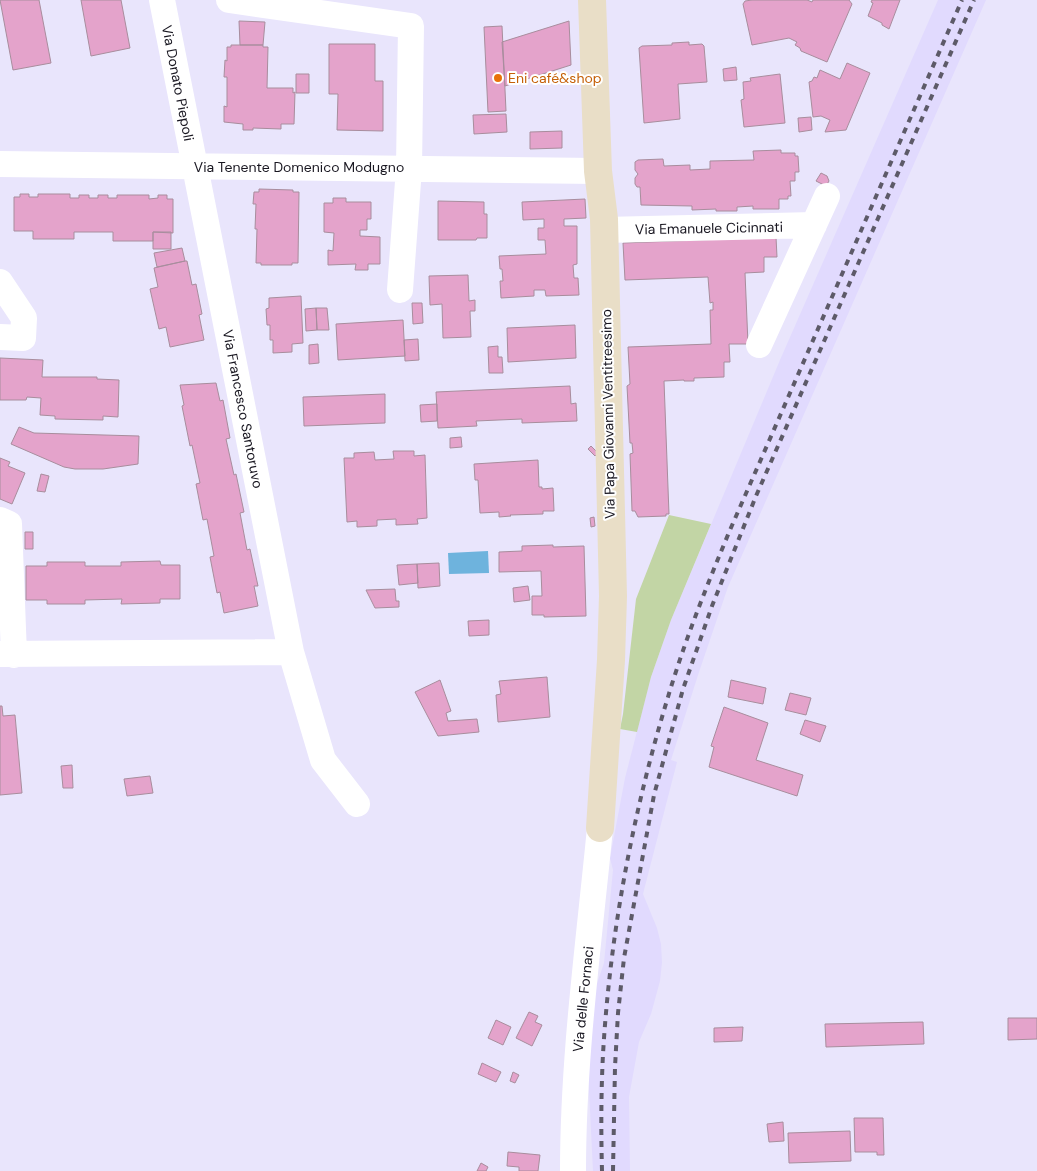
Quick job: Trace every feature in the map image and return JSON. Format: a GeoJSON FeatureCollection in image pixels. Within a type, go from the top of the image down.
{"type":"FeatureCollection","features":[{"type":"Feature","properties":{"kind":"street","name":"Via Donato Piepoli"},"geometry":{"type":"LineString","coordinates":[[162,0],[195,167]]}},
{"type":"Feature","properties":{"kind":"street"},"geometry":{"type":"LineString","coordinates":[[230,0],[411,26],[409,168],[400,290]]}},
{"type":"Feature","properties":{"kind":"street","name":"Via Papa Giovanni Ventitreesimo"},"geometry":{"type":"LineString","coordinates":[[592,0],[598,171],[604,230],[613,596],[611,660],[600,828]]}},
{"type":"Feature","properties":{"kind":"street","name":"Via Tenente Domenico Modugno"},"geometry":{"type":"LineString","coordinates":[[0,164],[598,171]]}},
{"type":"Feature","properties":{"kind":"street","name":"Via Francesco Santoruvo"},"geometry":{"type":"LineString","coordinates":[[195,167],[291,652],[323,760],[357,804]]}},
{"type":"Feature","properties":{"kind":"street"},"geometry":{"type":"LineString","coordinates":[[759,345],[827,196]]}},
{"type":"Feature","properties":{"kind":"street","name":"Via Emanuele Cicinnati"},"geometry":{"type":"LineString","coordinates":[[604,230],[814,225]]}},
{"type":"Feature","properties":{"kind":"street"},"geometry":{"type":"LineString","coordinates":[[0,282],[24,318],[23,338],[0,337]]}},
{"type":"Feature","properties":{"kind":"street"},"geometry":{"type":"LineString","coordinates":[[0,520],[9,524],[7,654],[291,652]]}},
{"type":"Feature","properties":{"kind":"street","name":"Via delle Fornaci"},"geometry":{"type":"LineString","coordinates":[[573,1171],[573,1131],[577,1068],[600,828]]}},
{"type":"Feature","properties":{"kind":"shaded area"},"geometry":{"type":"Polygon","coordinates":[[[938,0],[986,0],[728,587],[699,672],[671,760],[677,762],[643,894],[657,928],[661,944],[662,962],[660,981],[651,1014],[639,1042],[629,1097],[630,1171],[593,1171],[586,1029],[591,1001],[604,963],[613,870],[610,858],[625,778],[651,677],[671,620],[780,360],[938,0]]]}},
{"type":"Feature","properties":{"kind":"green space"},"geometry":{"type":"Polygon","coordinates":[[[669,515],[711,524],[671,620],[651,677],[637,732],[620,729],[636,599],[669,515]]]}},
{"type":"Feature","properties":{"kind":"water"},"geometry":{"type":"Polygon","coordinates":[[[488,551],[489,573],[449,574],[448,553],[488,551]]]}},
{"type":"Feature","properties":{"kind":"building"},"geometry":{"type":"Polygon","coordinates":[[[0,0],[39,0],[51,63],[13,70],[0,0]]]}},
{"type":"Feature","properties":{"kind":"building"},"geometry":{"type":"Polygon","coordinates":[[[81,0],[121,0],[130,48],[91,56],[81,0]]]}},
{"type":"Feature","properties":{"kind":"building"},"geometry":{"type":"Polygon","coordinates":[[[807,0],[812,2],[813,0],[849,0],[852,4],[827,62],[801,51],[795,45],[797,42],[789,38],[752,45],[743,4],[745,1],[807,0]]]}},
{"type":"Feature","properties":{"kind":"building"},"geometry":{"type":"Polygon","coordinates":[[[872,0],[900,0],[889,29],[868,16],[873,3],[871,2],[872,0]]]}},
{"type":"Feature","properties":{"kind":"building"},"geometry":{"type":"Polygon","coordinates":[[[239,21],[265,22],[263,45],[240,45],[239,21]]]}},
{"type":"Feature","properties":{"kind":"building"},"geometry":{"type":"Polygon","coordinates":[[[569,21],[571,65],[505,86],[502,42],[569,21]]]}},
{"type":"Feature","properties":{"kind":"building"},"geometry":{"type":"Polygon","coordinates":[[[502,26],[506,111],[488,112],[484,27],[502,26]]]}},
{"type":"Feature","properties":{"kind":"building"},"geometry":{"type":"Polygon","coordinates":[[[689,42],[689,45],[702,44],[704,46],[707,82],[678,84],[680,119],[644,123],[639,48],[642,46],[672,45],[672,43],[689,42]]]}},
{"type":"Feature","properties":{"kind":"building"},"geometry":{"type":"Polygon","coordinates":[[[329,44],[375,44],[375,81],[383,81],[383,131],[337,130],[338,94],[329,94],[329,44]]]}},
{"type":"Feature","properties":{"kind":"building"},"geometry":{"type":"Polygon","coordinates":[[[231,45],[263,45],[263,47],[268,47],[267,88],[293,88],[293,93],[295,92],[294,124],[281,124],[281,129],[253,128],[253,130],[243,130],[243,124],[224,122],[224,106],[227,107],[227,77],[224,77],[225,60],[227,61],[227,47],[231,47],[231,45]]]}},
{"type":"Feature","properties":{"kind":"building"},"geometry":{"type":"Polygon","coordinates":[[[847,63],[870,73],[846,130],[825,132],[830,120],[821,116],[813,117],[809,82],[814,77],[817,78],[820,70],[840,79],[847,63]]]}},
{"type":"Feature","properties":{"kind":"building"},"geometry":{"type":"Polygon","coordinates":[[[736,67],[737,80],[724,81],[723,69],[736,67]]]}},
{"type":"Feature","properties":{"kind":"building"},"geometry":{"type":"Polygon","coordinates":[[[296,74],[309,74],[309,93],[296,93],[296,74]]]}},
{"type":"Feature","properties":{"kind":"building"},"geometry":{"type":"Polygon","coordinates":[[[780,74],[785,123],[744,127],[741,100],[744,99],[743,82],[751,81],[750,78],[780,74]]]}},
{"type":"Feature","properties":{"kind":"building"},"geometry":{"type":"Polygon","coordinates":[[[506,114],[507,132],[474,134],[473,115],[506,114]]]}},
{"type":"Feature","properties":{"kind":"building"},"geometry":{"type":"Polygon","coordinates":[[[811,117],[812,130],[799,132],[798,118],[811,117]]]}},
{"type":"Feature","properties":{"kind":"building"},"geometry":{"type":"Polygon","coordinates":[[[562,131],[562,148],[530,149],[530,132],[562,131]]]}},
{"type":"Feature","properties":{"kind":"building"},"geometry":{"type":"Polygon","coordinates":[[[781,150],[781,153],[795,153],[795,156],[798,156],[799,172],[795,172],[795,181],[790,181],[791,196],[788,196],[788,199],[779,199],[779,209],[753,209],[753,206],[737,207],[737,211],[716,211],[716,209],[692,210],[692,206],[641,205],[640,187],[637,187],[635,184],[635,178],[638,174],[635,170],[635,162],[638,160],[663,159],[664,166],[690,165],[690,170],[710,169],[710,161],[754,160],[753,151],[781,150]]]}},
{"type":"Feature","properties":{"kind":"building"},"geometry":{"type":"Polygon","coordinates":[[[821,173],[827,176],[829,181],[826,186],[816,181],[821,173]]]}},
{"type":"Feature","properties":{"kind":"building"},"geometry":{"type":"Polygon","coordinates":[[[259,189],[293,190],[293,192],[299,192],[298,263],[292,263],[292,265],[261,265],[261,263],[256,263],[256,204],[253,204],[254,192],[259,192],[259,189]]]}},
{"type":"Feature","properties":{"kind":"building"},"geometry":{"type":"Polygon","coordinates":[[[20,194],[38,197],[38,194],[70,194],[70,198],[79,198],[79,195],[89,195],[89,198],[98,198],[98,195],[108,195],[108,198],[117,198],[117,195],[149,195],[149,199],[158,198],[158,195],[167,195],[167,199],[173,199],[173,233],[153,232],[153,241],[113,241],[113,232],[74,232],[74,239],[33,239],[33,231],[14,231],[14,197],[20,197],[20,194]]]}},
{"type":"Feature","properties":{"kind":"building"},"geometry":{"type":"Polygon","coordinates":[[[333,198],[346,198],[346,202],[371,202],[371,219],[367,219],[367,230],[360,230],[360,236],[380,237],[380,264],[368,264],[368,270],[355,270],[356,264],[328,265],[328,250],[333,251],[334,233],[324,232],[324,203],[333,203],[333,198]]]}},
{"type":"Feature","properties":{"kind":"building"},"geometry":{"type":"Polygon","coordinates":[[[585,199],[586,218],[564,219],[564,226],[577,226],[577,264],[573,265],[574,278],[578,278],[579,295],[546,296],[545,290],[534,290],[534,296],[501,298],[500,281],[503,281],[499,256],[546,254],[545,240],[538,240],[538,228],[544,228],[544,219],[523,220],[522,202],[585,199]]]}},
{"type":"Feature","properties":{"kind":"building"},"geometry":{"type":"Polygon","coordinates":[[[438,201],[484,202],[484,214],[487,214],[487,238],[477,238],[476,240],[438,240],[438,201]]]}},
{"type":"Feature","properties":{"kind":"building"},"geometry":{"type":"Polygon","coordinates":[[[153,232],[171,232],[171,249],[153,249],[153,232]]]}},
{"type":"Feature","properties":{"kind":"building"},"geometry":{"type":"Polygon","coordinates":[[[776,237],[777,257],[764,257],[764,272],[745,273],[748,344],[729,344],[730,362],[724,362],[724,377],[694,378],[694,381],[664,381],[669,514],[666,514],[666,516],[638,517],[635,511],[632,511],[630,454],[633,453],[632,443],[630,443],[627,386],[630,384],[628,347],[711,344],[710,310],[713,310],[713,302],[710,303],[708,277],[625,280],[623,243],[776,237]]]}},
{"type":"Feature","properties":{"kind":"building"},"geometry":{"type":"Polygon","coordinates":[[[182,248],[185,261],[157,267],[154,253],[182,248]]]}},
{"type":"Feature","properties":{"kind":"building"},"geometry":{"type":"Polygon","coordinates":[[[187,261],[192,285],[196,284],[202,314],[199,315],[204,340],[170,347],[166,327],[159,329],[150,289],[158,287],[154,268],[187,261]]]}},
{"type":"Feature","properties":{"kind":"building"},"geometry":{"type":"Polygon","coordinates":[[[468,275],[469,301],[475,300],[475,311],[470,311],[471,337],[443,338],[442,304],[430,305],[429,276],[468,275]]]}},
{"type":"Feature","properties":{"kind":"building"},"geometry":{"type":"Polygon","coordinates":[[[301,296],[303,343],[292,344],[292,352],[273,353],[273,340],[270,340],[270,325],[267,325],[266,309],[269,308],[269,298],[301,296]]]}},
{"type":"Feature","properties":{"kind":"building"},"geometry":{"type":"Polygon","coordinates":[[[412,303],[422,303],[423,323],[413,324],[412,303]]]}},
{"type":"Feature","properties":{"kind":"building"},"geometry":{"type":"Polygon","coordinates":[[[316,308],[317,330],[306,331],[305,309],[316,308]]]}},
{"type":"Feature","properties":{"kind":"building"},"geometry":{"type":"Polygon","coordinates":[[[316,308],[327,308],[329,330],[317,330],[316,308]]]}},
{"type":"Feature","properties":{"kind":"building"},"geometry":{"type":"Polygon","coordinates":[[[403,320],[405,356],[338,360],[336,324],[403,320]]]}},
{"type":"Feature","properties":{"kind":"building"},"geometry":{"type":"Polygon","coordinates":[[[575,325],[576,358],[508,362],[507,328],[575,325]]]}},
{"type":"Feature","properties":{"kind":"building"},"geometry":{"type":"Polygon","coordinates":[[[418,339],[419,360],[405,361],[404,340],[418,339]]]}},
{"type":"Feature","properties":{"kind":"building"},"geometry":{"type":"Polygon","coordinates":[[[318,344],[319,363],[309,364],[309,345],[318,344]]]}},
{"type":"Feature","properties":{"kind":"building"},"geometry":{"type":"Polygon","coordinates":[[[498,346],[498,357],[502,357],[503,373],[489,373],[488,347],[498,346]]]}},
{"type":"Feature","properties":{"kind":"building"},"geometry":{"type":"Polygon","coordinates":[[[0,358],[43,360],[42,377],[97,377],[97,379],[119,380],[118,417],[103,416],[103,420],[55,419],[55,416],[40,415],[41,398],[27,397],[26,400],[0,400],[0,358]]]}},
{"type":"Feature","properties":{"kind":"building"},"geometry":{"type":"Polygon","coordinates":[[[216,383],[220,401],[223,400],[230,438],[226,439],[244,512],[240,513],[247,550],[250,549],[258,586],[254,586],[258,606],[224,613],[220,592],[217,593],[210,557],[214,556],[207,519],[203,520],[196,484],[200,483],[192,445],[190,446],[180,385],[216,383]]]}},
{"type":"Feature","properties":{"kind":"building"},"geometry":{"type":"Polygon","coordinates":[[[570,386],[571,404],[576,403],[577,421],[522,423],[522,419],[476,421],[477,426],[438,428],[436,392],[570,386]]]}},
{"type":"Feature","properties":{"kind":"building"},"geometry":{"type":"Polygon","coordinates":[[[385,394],[385,423],[304,426],[303,397],[385,394]]]}},
{"type":"Feature","properties":{"kind":"building"},"geometry":{"type":"Polygon","coordinates":[[[437,404],[437,421],[421,422],[420,405],[437,404]]]}},
{"type":"Feature","properties":{"kind":"building"},"geometry":{"type":"Polygon","coordinates":[[[19,427],[34,433],[139,436],[138,464],[103,469],[64,467],[11,444],[19,427]]]}},
{"type":"Feature","properties":{"kind":"building"},"geometry":{"type":"Polygon","coordinates":[[[461,437],[462,447],[450,448],[450,438],[461,437]]]}},
{"type":"Feature","properties":{"kind":"building"},"geometry":{"type":"Polygon","coordinates":[[[591,446],[598,453],[595,456],[588,449],[591,446]]]}},
{"type":"Feature","properties":{"kind":"building"},"geometry":{"type":"Polygon","coordinates":[[[393,451],[414,451],[414,456],[425,455],[427,518],[417,519],[418,524],[396,525],[396,519],[377,520],[377,526],[357,527],[357,521],[347,522],[344,458],[354,458],[354,453],[374,452],[375,460],[394,459],[393,451]]]}},
{"type":"Feature","properties":{"kind":"building"},"geometry":{"type":"Polygon","coordinates":[[[0,458],[10,462],[8,466],[25,473],[12,504],[0,499],[0,458]]]}},
{"type":"Feature","properties":{"kind":"building"},"geometry":{"type":"Polygon","coordinates":[[[538,460],[539,487],[542,487],[542,489],[553,488],[554,511],[543,511],[543,514],[499,517],[499,512],[480,513],[478,480],[475,480],[474,464],[538,460]]]}},
{"type":"Feature","properties":{"kind":"building"},"geometry":{"type":"Polygon","coordinates":[[[41,474],[49,476],[45,492],[37,491],[41,474]]]}},
{"type":"Feature","properties":{"kind":"building"},"geometry":{"type":"Polygon","coordinates":[[[594,517],[595,526],[591,527],[590,518],[594,517]]]}},
{"type":"Feature","properties":{"kind":"building"},"geometry":{"type":"Polygon","coordinates":[[[25,532],[33,532],[33,549],[25,549],[25,532]]]}},
{"type":"Feature","properties":{"kind":"building"},"geometry":{"type":"Polygon","coordinates":[[[553,545],[553,547],[584,546],[586,616],[544,617],[544,615],[532,615],[532,596],[542,596],[541,571],[499,572],[499,552],[522,551],[522,546],[553,545]]]}},
{"type":"Feature","properties":{"kind":"building"},"geometry":{"type":"Polygon","coordinates":[[[160,561],[161,565],[180,565],[180,599],[160,599],[160,603],[121,604],[122,599],[85,600],[85,604],[47,604],[47,600],[26,600],[26,566],[47,566],[47,562],[85,562],[85,566],[121,566],[121,562],[160,561]]]}},
{"type":"Feature","properties":{"kind":"building"},"geometry":{"type":"Polygon","coordinates":[[[439,563],[440,586],[418,588],[417,564],[439,563]]]}},
{"type":"Feature","properties":{"kind":"building"},"geometry":{"type":"Polygon","coordinates":[[[417,564],[418,583],[399,585],[397,565],[417,564]]]}},
{"type":"Feature","properties":{"kind":"building"},"geometry":{"type":"Polygon","coordinates":[[[528,586],[530,600],[514,602],[513,588],[528,586]]]}},
{"type":"Feature","properties":{"kind":"building"},"geometry":{"type":"Polygon","coordinates":[[[395,589],[396,601],[399,601],[399,607],[375,608],[366,590],[395,589]]]}},
{"type":"Feature","properties":{"kind":"building"},"geometry":{"type":"Polygon","coordinates":[[[489,620],[489,635],[469,636],[468,621],[489,620]]]}},
{"type":"Feature","properties":{"kind":"building"},"geometry":{"type":"Polygon","coordinates":[[[547,677],[550,717],[498,722],[496,695],[501,694],[499,681],[547,677]]]}},
{"type":"Feature","properties":{"kind":"building"},"geometry":{"type":"Polygon","coordinates":[[[440,680],[451,711],[446,713],[448,721],[477,719],[479,732],[438,736],[415,692],[440,680]]]}},
{"type":"Feature","properties":{"kind":"building"},"geometry":{"type":"Polygon","coordinates":[[[731,680],[766,688],[763,704],[728,697],[731,680]]]}},
{"type":"Feature","properties":{"kind":"building"},"geometry":{"type":"Polygon","coordinates":[[[790,693],[811,698],[806,715],[785,710],[790,693]]]}},
{"type":"Feature","properties":{"kind":"building"},"geometry":{"type":"Polygon","coordinates":[[[0,706],[2,706],[3,716],[15,715],[22,793],[0,795],[0,706]]]}},
{"type":"Feature","properties":{"kind":"building"},"geometry":{"type":"Polygon","coordinates":[[[724,707],[768,723],[756,760],[803,775],[797,796],[709,767],[714,747],[711,746],[724,707]]]}},
{"type":"Feature","properties":{"kind":"building"},"geometry":{"type":"Polygon","coordinates":[[[805,720],[826,726],[820,742],[800,734],[805,720]]]}},
{"type":"Feature","properties":{"kind":"building"},"geometry":{"type":"Polygon","coordinates":[[[72,765],[73,788],[63,788],[61,766],[72,765]]]}},
{"type":"Feature","properties":{"kind":"building"},"geometry":{"type":"Polygon","coordinates":[[[150,776],[153,793],[127,796],[124,779],[150,776]]]}},
{"type":"Feature","properties":{"kind":"building"},"geometry":{"type":"Polygon","coordinates":[[[529,1012],[538,1016],[535,1022],[542,1025],[532,1046],[516,1038],[529,1012]]]}},
{"type":"Feature","properties":{"kind":"building"},"geometry":{"type":"Polygon","coordinates":[[[1008,1018],[1037,1018],[1037,1039],[1008,1040],[1008,1018]]]}},
{"type":"Feature","properties":{"kind":"building"},"geometry":{"type":"Polygon","coordinates":[[[496,1020],[511,1027],[503,1045],[488,1038],[496,1020]]]}},
{"type":"Feature","properties":{"kind":"building"},"geometry":{"type":"Polygon","coordinates":[[[923,1022],[924,1044],[826,1047],[825,1024],[923,1022]]]}},
{"type":"Feature","properties":{"kind":"building"},"geometry":{"type":"Polygon","coordinates":[[[743,1027],[742,1041],[714,1042],[714,1028],[743,1027]]]}},
{"type":"Feature","properties":{"kind":"building"},"geometry":{"type":"Polygon","coordinates":[[[482,1063],[501,1072],[496,1082],[478,1074],[482,1063]]]}},
{"type":"Feature","properties":{"kind":"building"},"geometry":{"type":"Polygon","coordinates":[[[513,1072],[519,1075],[515,1083],[510,1081],[513,1072]]]}},
{"type":"Feature","properties":{"kind":"building"},"geometry":{"type":"Polygon","coordinates":[[[854,1118],[883,1118],[884,1155],[877,1155],[877,1152],[855,1152],[854,1118]]]}},
{"type":"Feature","properties":{"kind":"building"},"geometry":{"type":"Polygon","coordinates":[[[783,1122],[784,1141],[769,1142],[767,1124],[783,1122]]]}},
{"type":"Feature","properties":{"kind":"building"},"geometry":{"type":"Polygon","coordinates":[[[850,1131],[851,1161],[789,1163],[788,1133],[850,1131]]]}},
{"type":"Feature","properties":{"kind":"building"},"geometry":{"type":"Polygon","coordinates":[[[508,1152],[540,1155],[538,1171],[519,1171],[519,1167],[507,1166],[508,1152]]]}},
{"type":"Feature","properties":{"kind":"building"},"geometry":{"type":"Polygon","coordinates":[[[481,1163],[488,1167],[486,1171],[477,1171],[481,1163]]]}},
{"type":"Feature","properties":{"kind":"railway"},"geometry":{"type":"LineString","coordinates":[[602,1171],[601,1112],[603,1054],[606,1009],[617,918],[644,784],[668,697],[697,613],[730,530],[962,0]]}},
{"type":"Feature","properties":{"kind":"railway"},"geometry":{"type":"LineString","coordinates":[[613,1171],[615,1067],[624,958],[654,795],[683,689],[712,606],[756,496],[974,0]]}},
{"type":"Feature","properties":{"kind":"place","name":"Eni café&shop"},"geometry":{"type":"Point","coordinates":[498,78]}}]}
